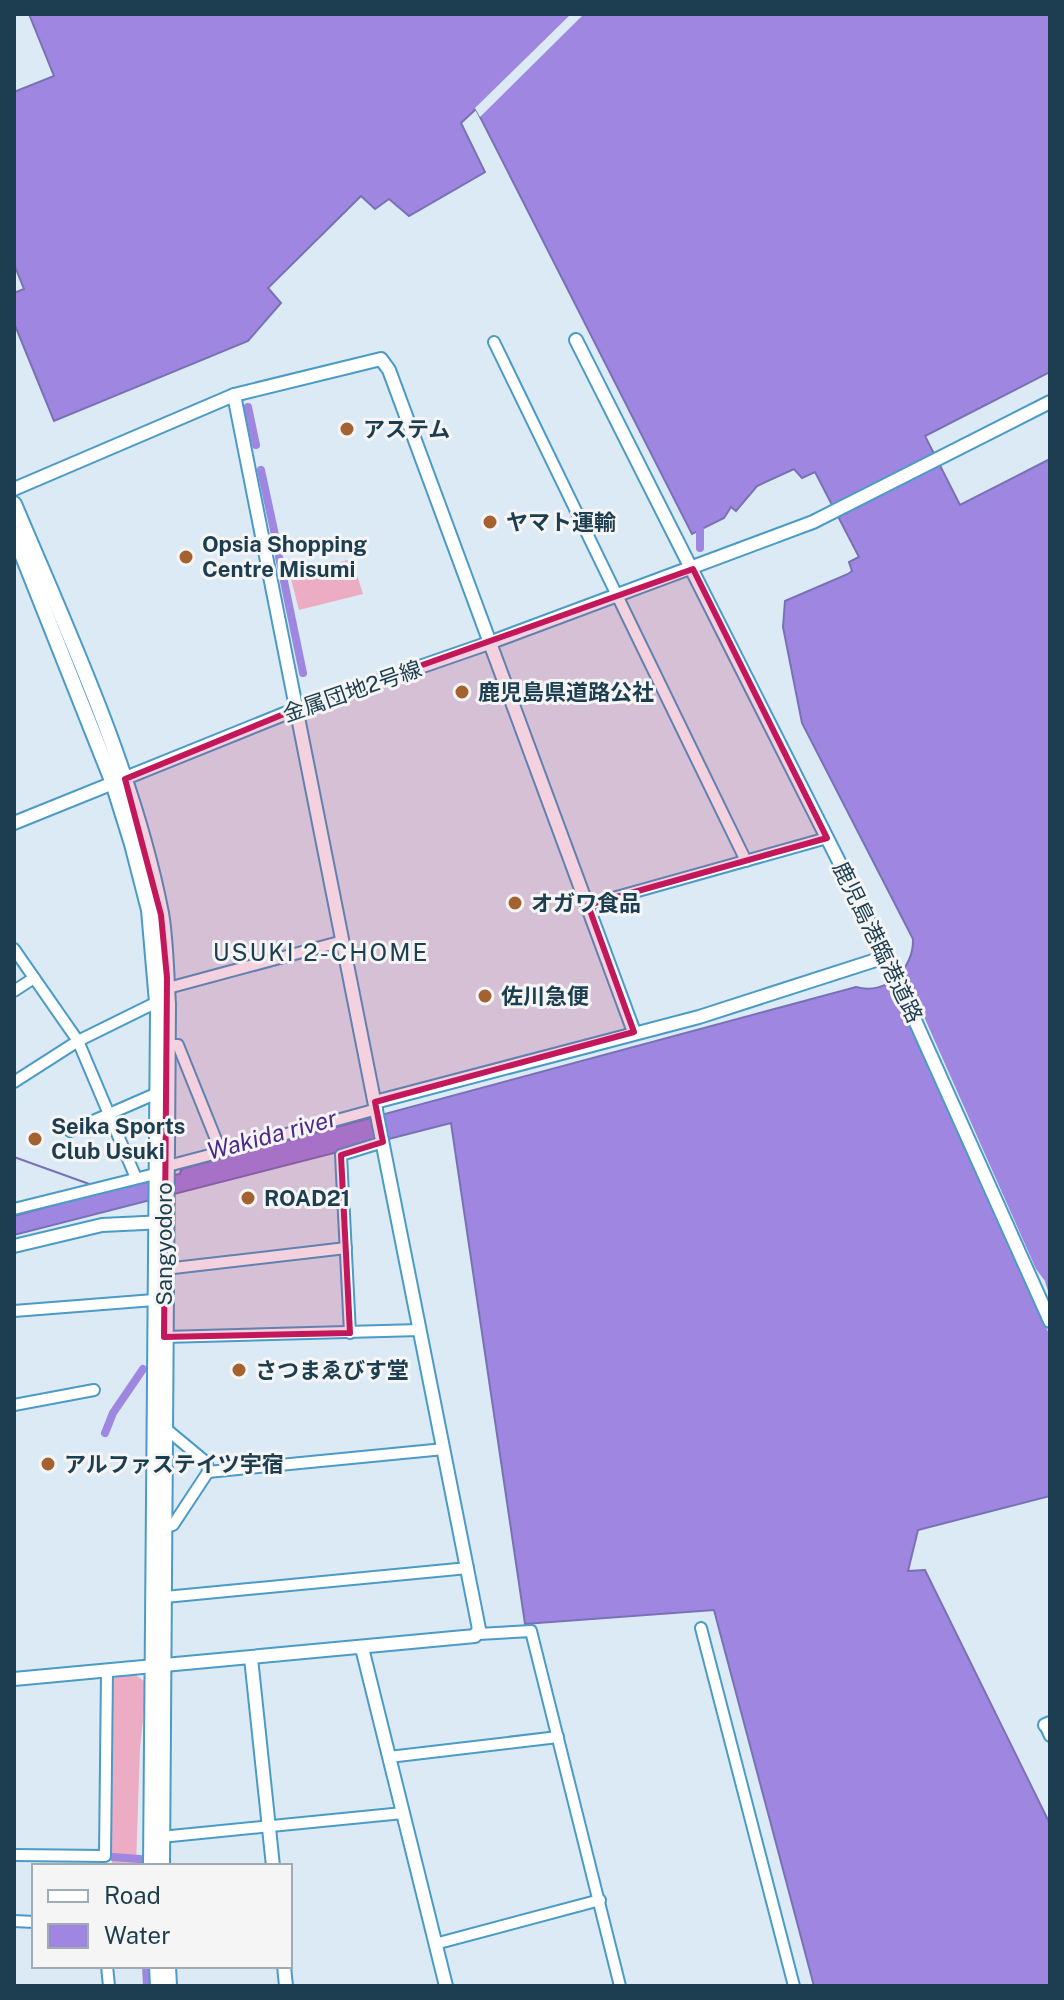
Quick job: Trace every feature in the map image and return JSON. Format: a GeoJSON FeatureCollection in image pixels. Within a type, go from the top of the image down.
{"type":"FeatureCollection","features":[{"type":"Feature","properties":{"kind":"main road","name":"Sangyodoro"},"geometry":{"type":"LineString","coordinates":[[14,504],[119,781],[161,915],[168,988],[168,1045],[154,1300],[162,1864]]}},
{"type":"Feature","properties":{"kind":"main road","name":"Sangyodoro"},"geometry":{"type":"LineString","coordinates":[[14,534],[119,781],[149,910],[157,1002],[155,1094],[161,1172]]}},
{"type":"Feature","properties":{"kind":"main road","name":"Sangyodoro"},"geometry":{"type":"LineString","coordinates":[[151,1864],[166,1527],[165,1269],[159,1222]]}},
{"type":"Feature","properties":{"kind":"street","name":"鹿児島港臨港道路"},"geometry":{"type":"LineString","coordinates":[[576,340],[882,947],[1050,1321]]}},
{"type":"Feature","properties":{"kind":"street"},"geometry":{"type":"LineString","coordinates":[[494,342],[746,861]]}},
{"type":"Feature","properties":{"kind":"street"},"geometry":{"type":"LineString","coordinates":[[14,489],[234,395],[381,359],[389,370],[634,1032]]}},
{"type":"Feature","properties":{"kind":"street"},"geometry":{"type":"LineString","coordinates":[[234,395],[468,1568],[478,1634]]}},
{"type":"Feature","properties":{"kind":"street","name":"金属団地2号線"},"geometry":{"type":"LineString","coordinates":[[14,823],[297,710],[489,643],[617,593],[693,569],[821,518],[1050,402]]}},
{"type":"Feature","properties":{"kind":"street"},"geometry":{"type":"LineString","coordinates":[[588,905],[827,838]]}},
{"type":"Feature","properties":{"kind":"street"},"geometry":{"type":"LineString","coordinates":[[168,988],[343,941]]}},
{"type":"Feature","properties":{"kind":"street"},"geometry":{"type":"LineString","coordinates":[[14,949],[78,1041],[136,1178]]}},
{"type":"Feature","properties":{"kind":"street"},"geometry":{"type":"LineString","coordinates":[[14,1209],[161,1172],[634,1032],[787,991],[876,960]]}},
{"type":"Feature","properties":{"kind":"street"},"geometry":{"type":"LineString","coordinates":[[14,991],[34,978]]}},
{"type":"Feature","properties":{"kind":"street"},"geometry":{"type":"LineString","coordinates":[[14,1082],[78,1041],[157,1002]]}},
{"type":"Feature","properties":{"kind":"street"},"geometry":{"type":"LineString","coordinates":[[168,1045],[178,1045],[221,1152]]}},
{"type":"Feature","properties":{"kind":"street"},"geometry":{"type":"LineString","coordinates":[[70,1131],[155,1094]]}},
{"type":"Feature","properties":{"kind":"street"},"geometry":{"type":"LineString","coordinates":[[350,1333],[341,1155],[383,1140]]}},
{"type":"Feature","properties":{"kind":"street"},"geometry":{"type":"LineString","coordinates":[[14,1246],[102,1225],[159,1222]]}},
{"type":"Feature","properties":{"kind":"street"},"geometry":{"type":"LineString","coordinates":[[165,1269],[346,1248]]}},
{"type":"Feature","properties":{"kind":"street"},"geometry":{"type":"LineString","coordinates":[[14,1311],[154,1300]]}},
{"type":"Feature","properties":{"kind":"street"},"geometry":{"type":"LineString","coordinates":[[164,1337],[420,1330]]}},
{"type":"Feature","properties":{"kind":"street"},"geometry":{"type":"LineString","coordinates":[[14,1405],[94,1390]]}},
{"type":"Feature","properties":{"kind":"street"},"geometry":{"type":"LineString","coordinates":[[165,1428],[207,1463],[208,1472],[173,1525],[166,1527]]}},
{"type":"Feature","properties":{"kind":"street"},"geometry":{"type":"LineString","coordinates":[[208,1472],[444,1449]]}},
{"type":"Feature","properties":{"kind":"street"},"geometry":{"type":"LineString","coordinates":[[165,1597],[468,1568]]}},
{"type":"Feature","properties":{"kind":"street"},"geometry":{"type":"LineString","coordinates":[[701,1628],[794,1986]]}},
{"type":"Feature","properties":{"kind":"street"},"geometry":{"type":"LineString","coordinates":[[14,1679],[160,1668],[531,1631],[620,1986]]}},
{"type":"Feature","properties":{"kind":"street"},"geometry":{"type":"LineString","coordinates":[[362,1648],[446,1986],[438,1986]]}},
{"type":"Feature","properties":{"kind":"street"},"geometry":{"type":"LineString","coordinates":[[251,1658],[273,1864]]}},
{"type":"Feature","properties":{"kind":"street"},"geometry":{"type":"LineString","coordinates":[[14,1855],[39,1861],[104,1861],[107,1671]]}},
{"type":"Feature","properties":{"kind":"street"},"geometry":{"type":"LineString","coordinates":[[389,1757],[558,1737]]}},
{"type":"Feature","properties":{"kind":"street"},"geometry":{"type":"LineString","coordinates":[[161,1837],[403,1813]]}},
{"type":"Feature","properties":{"kind":"street"},"geometry":{"type":"LineString","coordinates":[[435,1944],[600,1900]]}},
{"type":"Feature","properties":{"kind":"highlighted area"},"geometry":{"type":"Polygon","coordinates":[[[693,569],[827,838],[588,905],[634,1032],[375,1102],[383,1142],[341,1155],[350,1333],[164,1337],[167,978],[161,915],[125,779],[284,714],[693,569]]]}},
{"type":"Feature","properties":{"kind":"shaded area"},"geometry":{"type":"Polygon","coordinates":[[[352,559],[363,594],[299,610],[290,575],[352,559]]]}},
{"type":"Feature","properties":{"kind":"shaded area"},"geometry":{"type":"Polygon","coordinates":[[[134,1674],[147,1683],[140,1748],[136,1864],[112,1864],[112,1678],[134,1674]]]}},
{"type":"Feature","properties":{"kind":"water"},"geometry":{"type":"Polygon","coordinates":[[[29,14],[1050,14],[1050,372],[925,436],[960,505],[1050,459],[1050,1496],[918,1530],[908,1571],[925,1570],[1050,1824],[1050,1986],[814,1986],[714,1610],[525,1624],[451,1123],[14,1235],[14,1216],[140,1181],[180,1174],[181,1169],[856,987],[878,987],[888,983],[904,969],[913,939],[802,723],[783,627],[785,601],[848,574],[852,571],[849,562],[859,557],[815,472],[802,478],[794,469],[757,486],[736,511],[731,507],[724,518],[692,534],[476,109],[461,123],[485,172],[409,216],[389,199],[375,209],[361,196],[268,288],[281,303],[248,341],[54,421],[14,323],[14,293],[24,289],[14,264],[14,92],[54,76],[29,14]]]}},
{"type":"Feature","properties":{"kind":"pier"},"geometry":{"type":"Polygon","coordinates":[[[571,14],[584,14],[480,117],[475,108],[571,14]]]}},
{"type":"Feature","properties":{"kind":"pier"},"geometry":{"type":"Polygon","coordinates":[[[902,967],[1036,1269],[1045,1281],[1050,1298],[1050,1336],[890,976],[902,967]]]}},
{"type":"Feature","properties":{"kind":"waterway"},"geometry":{"type":"LineString","coordinates":[[248,407],[256,445]]}},
{"type":"Feature","properties":{"kind":"waterway"},"geometry":{"type":"LineString","coordinates":[[261,470],[275,535]]}},
{"type":"Feature","properties":{"kind":"waterway"},"geometry":{"type":"LineString","coordinates":[[700,530],[700,548]]}},
{"type":"Feature","properties":{"kind":"waterway"},"geometry":{"type":"LineString","coordinates":[[279,557],[303,673]]}},
{"type":"Feature","properties":{"kind":"waterway"},"geometry":{"type":"LineString","coordinates":[[14,1157],[92,1185]]}},
{"type":"Feature","properties":{"kind":"waterway"},"geometry":{"type":"LineString","coordinates":[[105,1433],[113,1413],[143,1369]]}},
{"type":"Feature","properties":{"kind":"waterway"},"geometry":{"type":"LineString","coordinates":[[113,1857],[140,1859],[140,1864]]}},
{"type":"Feature","properties":{"kind":"waterway"},"geometry":{"type":"LineString","coordinates":[[146,1968],[147,1986]]}},
{"type":"Feature","properties":{"kind":"place","name":"アステム"},"geometry":{"type":"Point","coordinates":[347,429]}},
{"type":"Feature","properties":{"kind":"place","name":"ヤマト運輸"},"geometry":{"type":"Point","coordinates":[490,522]}},
{"type":"Feature","properties":{"kind":"place","name":"Opsia Shopping Centre Misumi"},"geometry":{"type":"Point","coordinates":[186,557]}},
{"type":"Feature","properties":{"kind":"place","name":"鹿児島県道路公社"},"geometry":{"type":"Point","coordinates":[462,692]}},
{"type":"Feature","properties":{"kind":"place","name":"オガワ食品"},"geometry":{"type":"Point","coordinates":[515,903]}},
{"type":"Feature","properties":{"kind":"place","name":"佐川急便"},"geometry":{"type":"Point","coordinates":[485,996]}},
{"type":"Feature","properties":{"kind":"place","name":"Seika Sports Club Usuki"},"geometry":{"type":"Point","coordinates":[35,1139]}},
{"type":"Feature","properties":{"kind":"place","name":"ROAD21"},"geometry":{"type":"Point","coordinates":[248,1198]}},
{"type":"Feature","properties":{"kind":"place","name":"さつまゑびす堂"},"geometry":{"type":"Point","coordinates":[239,1370]}},
{"type":"Feature","properties":{"kind":"place","name":"アルファステイツ宇宿"},"geometry":{"type":"Point","coordinates":[48,1464]}},
{"type":"Feature","properties":{"kind":"district","name":"USUKI 2-CHOME"},"geometry":{"type":"Point","coordinates":[321,953]}},
{"type":"Feature","properties":{"kind":"water label","name":"Wakida river"},"geometry":{"type":"Point","coordinates":[272,1135]}}]}
